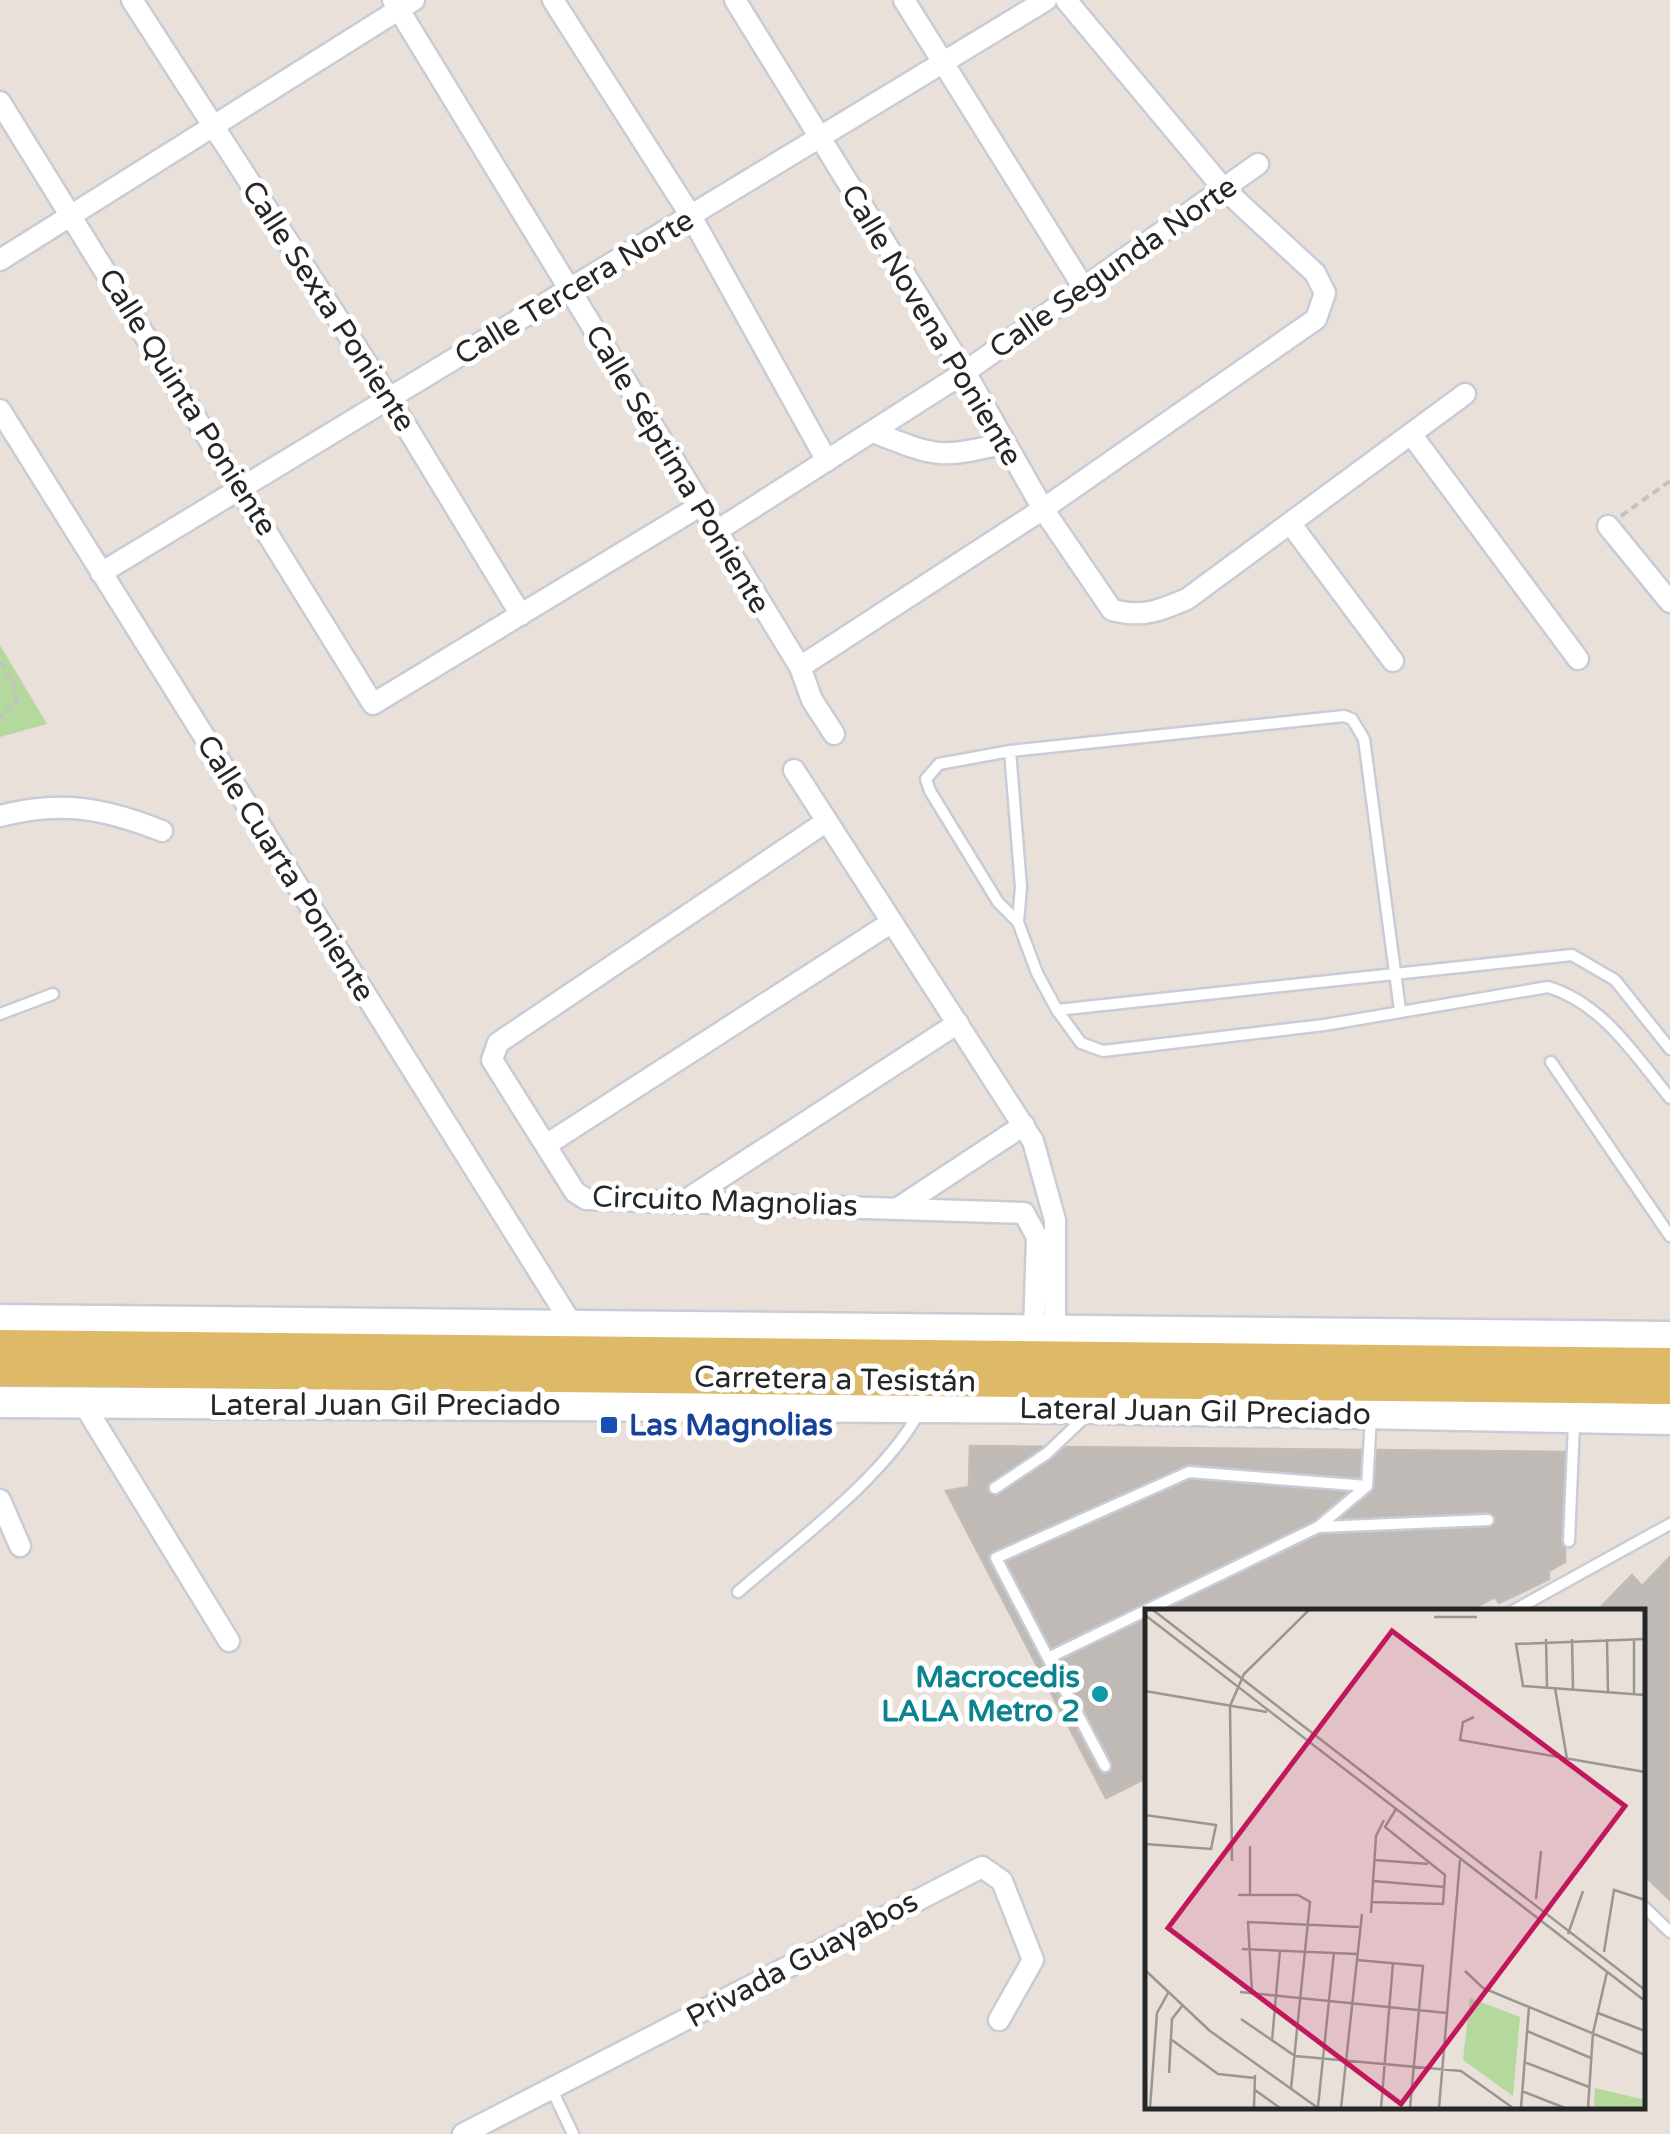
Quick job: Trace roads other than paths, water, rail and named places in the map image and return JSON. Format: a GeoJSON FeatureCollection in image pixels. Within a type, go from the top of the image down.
{"type":"FeatureCollection","features":[{"type":"Feature","properties":{"kind":"main road","name":"Lateral Juan Gil Preciado"},"geometry":{"type":"LineString","coordinates":[[0,1320],[573,1326],[852,1380],[922,1406],[1670,1419]]}},
{"type":"Feature","properties":{"kind":"main road","name":"Lateral Juan Gil Preciado"},"geometry":{"type":"LineString","coordinates":[[0,1402],[84,1403],[788,1367],[865,1329],[1670,1337]]}},
{"type":"Feature","properties":{"kind":"main road"},"geometry":{"type":"LineString","coordinates":[[852,1380],[865,1329]]}},
{"type":"Feature","properties":{"kind":"main road","name":"Carretera a Tesistán"},"geometry":{"type":"LineString","coordinates":[[0,1346],[788,1367],[852,1380],[1670,1388]]}},
{"type":"Feature","properties":{"kind":"main road","name":"Carretera a Tesistán"},"geometry":{"type":"LineString","coordinates":[[852,1380],[1670,1364]]}},
{"type":"Feature","properties":{"kind":"main road","name":"Carretera a Tesistán"},"geometry":{"type":"LineString","coordinates":[[0,1370],[788,1367]]}},
{"type":"Feature","properties":{"kind":"street","name":"Calle Sexta Poniente"},"geometry":{"type":"LineString","coordinates":[[132,0],[390,398],[521,615]]}},
{"type":"Feature","properties":{"kind":"street"},"geometry":{"type":"LineString","coordinates":[[553,0],[690,216],[828,462]]}},
{"type":"Feature","properties":{"kind":"street","name":"Calle Novena Poniente"},"geometry":{"type":"LineString","coordinates":[[735,0],[965,372],[1043,509],[1112,610],[1133,616],[1154,614],[1187,599],[1290,523]]}},
{"type":"Feature","properties":{"kind":"street"},"geometry":{"type":"LineString","coordinates":[[904,0],[1082,285]]}},
{"type":"Feature","properties":{"kind":"street","name":"Calle Tercera Norte"},"geometry":{"type":"LineString","coordinates":[[101,573],[1046,0]]}},
{"type":"Feature","properties":{"kind":"street"},"geometry":{"type":"LineString","coordinates":[[800,667],[1043,509],[1316,319],[1324,293],[1315,273],[1224,188],[1066,0]]}},
{"type":"Feature","properties":{"kind":"street"},"geometry":{"type":"LineString","coordinates":[[0,260],[402,3]]}},
{"type":"Feature","properties":{"kind":"street","name":"Calle Séptima Poniente"},"geometry":{"type":"LineString","coordinates":[[402,3],[698,507],[800,667],[812,700],[834,734]]}},
{"type":"Feature","properties":{"kind":"street","name":"Calle Quinta Poniente"},"geometry":{"type":"LineString","coordinates":[[0,102],[373,704],[521,615]]}},
{"type":"Feature","properties":{"kind":"street","name":"Calle Segunda Norte"},"geometry":{"type":"LineString","coordinates":[[714,532],[965,372],[1082,285],[1258,164]]}},
{"type":"Feature","properties":{"kind":"street"},"geometry":{"type":"LineString","coordinates":[[1393,661],[1290,523],[1465,394]]}},
{"type":"Feature","properties":{"kind":"street","name":"Calle Cuarta Poniente"},"geometry":{"type":"LineString","coordinates":[[0,410],[573,1326]]}},
{"type":"Feature","properties":{"kind":"street"},"geometry":{"type":"LineString","coordinates":[[873,432],[932,455],[949,456],[1005,443]]}},
{"type":"Feature","properties":{"kind":"street"},"geometry":{"type":"LineString","coordinates":[[1412,434],[1578,658]]}},
{"type":"Feature","properties":{"kind":"street"},"geometry":{"type":"LineString","coordinates":[[521,615],[698,507]]}},
{"type":"Feature","properties":{"kind":"street"},"geometry":{"type":"LineString","coordinates":[[1608,526],[1670,602]]}},
{"type":"Feature","properties":{"kind":"street"},"geometry":{"type":"LineString","coordinates":[[794,770],[1024,1125],[1042,1161],[1052,1204],[1044,1332]]}},
{"type":"Feature","properties":{"kind":"street"},"geometry":{"type":"LineString","coordinates":[[0,816],[52,805],[85,806],[162,831]]}},
{"type":"Feature","properties":{"kind":"street","name":"Circuito Magnolias"},"geometry":{"type":"LineString","coordinates":[[827,821],[498,1043],[492,1060],[575,1192],[586,1199],[1016,1211],[1031,1220],[1037,1237],[1044,1332]]}},
{"type":"Feature","properties":{"kind":"street"},"geometry":{"type":"LineString","coordinates":[[546,1145],[892,922]]}},
{"type":"Feature","properties":{"kind":"street"},"geometry":{"type":"LineString","coordinates":[[683,1202],[958,1023]]}},
{"type":"Feature","properties":{"kind":"street"},"geometry":{"type":"LineString","coordinates":[[898,1208],[1024,1125]]}},
{"type":"Feature","properties":{"kind":"street"},"geometry":{"type":"LineString","coordinates":[[84,1403],[229,1641]]}},
{"type":"Feature","properties":{"kind":"street"},"geometry":{"type":"LineString","coordinates":[[0,1500],[20,1546]]}},
{"type":"Feature","properties":{"kind":"street","name":"Privada Guayabos"},"geometry":{"type":"LineString","coordinates":[[463,2134],[982,1867],[1002,1881],[1033,1960],[998,2020]]}},
{"type":"Feature","properties":{"kind":"lane"},"geometry":{"type":"LineString","coordinates":[[1018,922],[998,902],[926,779],[939,764],[1010,751],[1198,728],[1344,716],[1352,719],[1364,739],[1400,1010]]}},
{"type":"Feature","properties":{"kind":"lane"},"geometry":{"type":"LineString","coordinates":[[1010,751],[1021,887],[1018,922],[1036,974],[1081,1043],[1104,1051],[1324,1025],[1548,988],[1573,994],[1598,1013],[1670,1098]]}},
{"type":"Feature","properties":{"kind":"lane"},"geometry":{"type":"LineString","coordinates":[[1056,1010],[1572,955],[1615,980],[1670,1049]]}},
{"type":"Feature","properties":{"kind":"lane"},"geometry":{"type":"LineString","coordinates":[[0,1014],[54,994]]}},
{"type":"Feature","properties":{"kind":"lane"},"geometry":{"type":"LineString","coordinates":[[1551,1062],[1670,1236]]}},
{"type":"Feature","properties":{"kind":"lane"},"geometry":{"type":"LineString","coordinates":[[738,1592],[849,1494],[908,1434],[922,1406]]}},
{"type":"Feature","properties":{"kind":"lane"},"geometry":{"type":"LineString","coordinates":[[996,1488],[1046,1454],[1094,1408]]}},
{"type":"Feature","properties":{"kind":"lane"},"geometry":{"type":"LineString","coordinates":[[1149,1609],[1318,1527],[1367,1486],[1371,1416]]}},
{"type":"Feature","properties":{"kind":"lane"},"geometry":{"type":"LineString","coordinates":[[1569,1541],[1574,1417]]}},
{"type":"Feature","properties":{"kind":"lane"},"geometry":{"type":"LineString","coordinates":[[1105,1766],[996,1558],[1189,1472],[1367,1486]]}},
{"type":"Feature","properties":{"kind":"lane"},"geometry":{"type":"LineString","coordinates":[[1318,1527],[1488,1520]]}},
{"type":"Feature","properties":{"kind":"lane"},"geometry":{"type":"LineString","coordinates":[[1516,1609],[1670,1524]]}},
{"type":"Feature","properties":{"kind":"lane"},"geometry":{"type":"LineString","coordinates":[[1048,1658],[1145,1611]]}},
{"type":"Feature","properties":{"kind":"lane"},"geometry":{"type":"LineString","coordinates":[[1645,1908],[1670,1932]]}},
{"type":"Feature","properties":{"kind":"lane"},"geometry":{"type":"LineString","coordinates":[[552,2090],[573,2134]]}},
{"type":"Feature","properties":{"kind":"place","name":"Las Magnolias"},"geometry":{"type":"Point","coordinates":[609,1425]}},
{"type":"Feature","properties":{"kind":"place","name":"Macrocedis LALA Metro 2"},"geometry":{"type":"Point","coordinates":[1100,1694]}}]}
